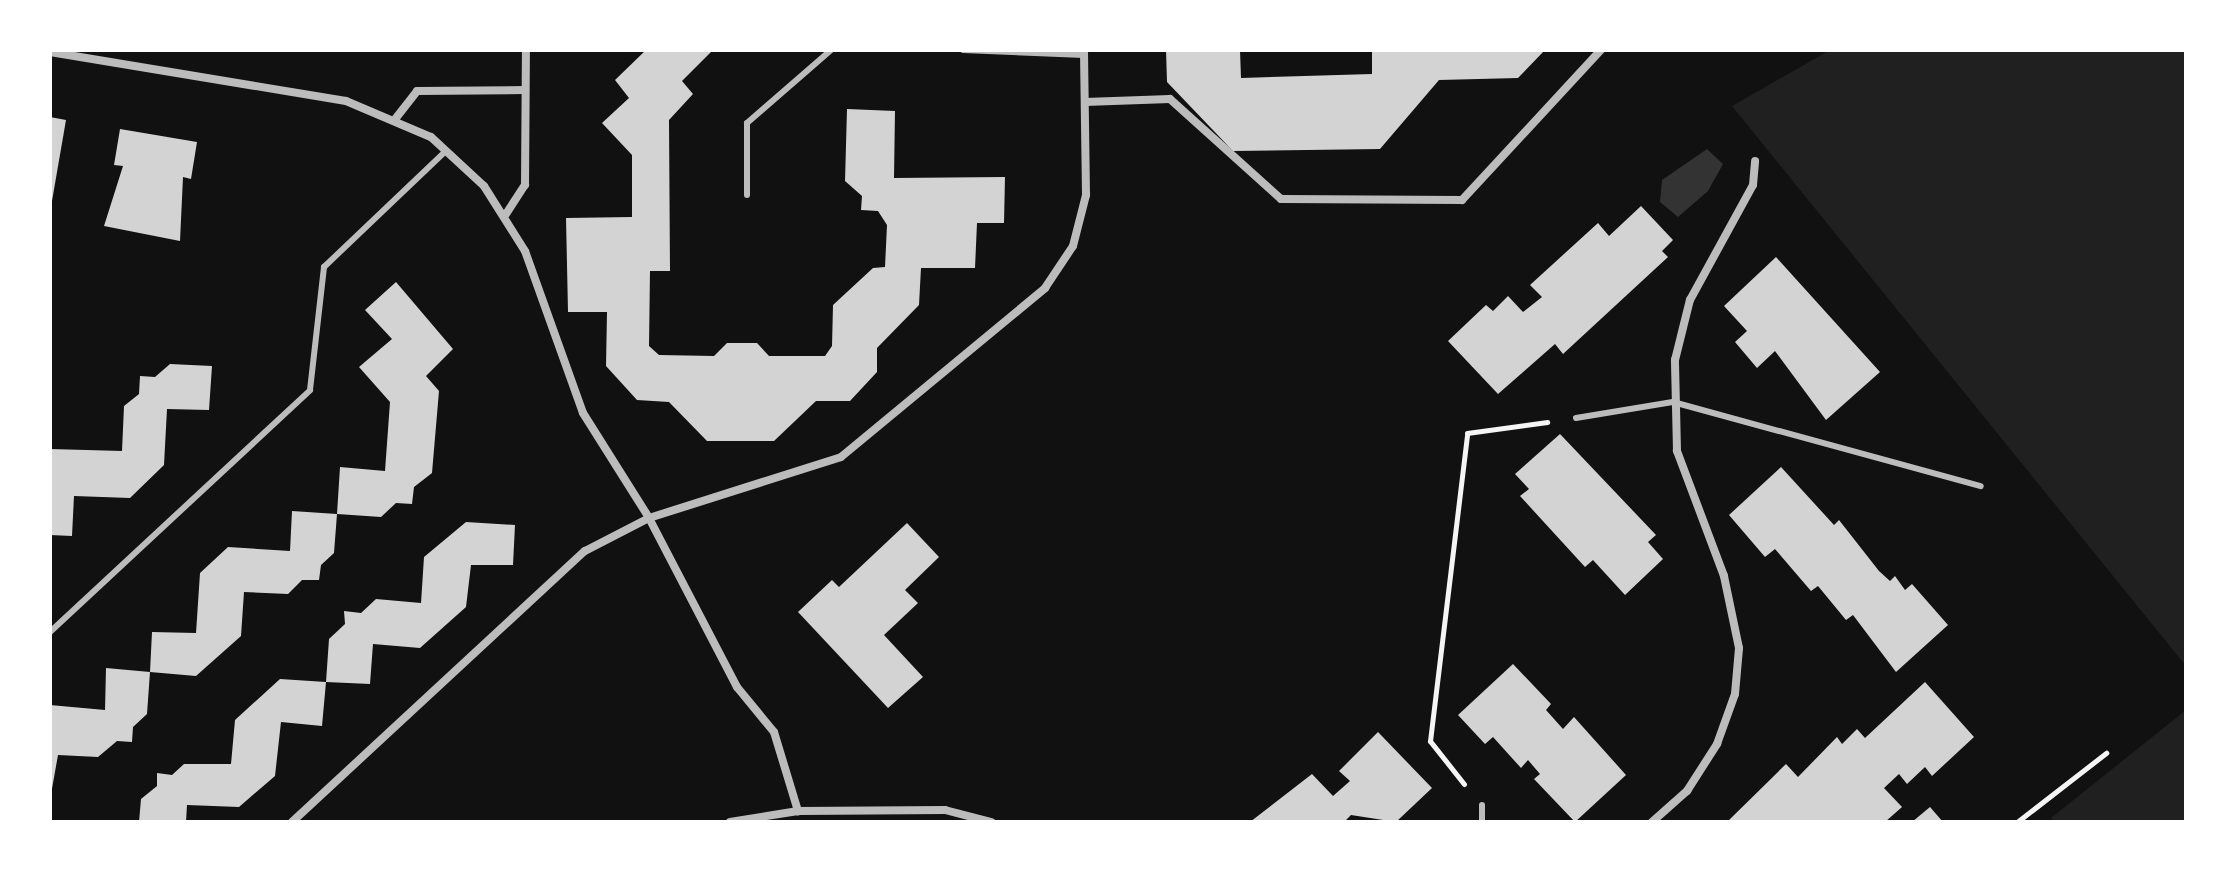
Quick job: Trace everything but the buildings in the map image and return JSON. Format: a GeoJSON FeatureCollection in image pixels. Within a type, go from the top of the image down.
{"type":"FeatureCollection","features":[{"type":"Feature","properties":{"kind":"street"},"geometry":{"type":"LineString","coordinates":[[506,214],[525,185],[526,50]]}},
{"type":"Feature","properties":{"kind":"street"},"geometry":{"type":"LineString","coordinates":[[1085,102],[1170,99],[1281,199],[1462,200],[1601,50]]}},
{"type":"Feature","properties":{"kind":"street"},"geometry":{"type":"LineString","coordinates":[[50,52],[346,101],[396,118],[446,151],[506,214],[583,413],[649,518],[737,687],[774,732],[798,811]]}},
{"type":"Feature","properties":{"kind":"street"},"geometry":{"type":"LineString","coordinates":[[292,822],[585,551],[649,518],[841,457],[1045,288],[1073,246],[1086,195],[1084,52]]}},
{"type":"Feature","properties":{"kind":"street"},"geometry":{"type":"LineString","coordinates":[[396,118],[417,91],[525,90]]}},
{"type":"Feature","properties":{"kind":"street"},"geometry":{"type":"LineString","coordinates":[[1652,822],[1687,791],[1717,744],[1735,694],[1739,648],[1724,576],[1677,451],[1673,402],[1690,300],[1747,197],[1755,161]]}},
{"type":"Feature","properties":{"kind":"street"},"geometry":{"type":"LineString","coordinates":[[730,822],[798,811],[945,810],[991,822]]}},
{"type":"Feature","properties":{"kind":"lane"},"geometry":{"type":"LineString","coordinates":[[747,195],[747,123],[831,50]]}},
{"type":"Feature","properties":{"kind":"lane"},"geometry":{"type":"LineString","coordinates":[[963,50],[1084,52]]}},
{"type":"Feature","properties":{"kind":"lane"},"geometry":{"type":"LineString","coordinates":[[50,632],[310,390],[324,267],[446,151]]}},
{"type":"Feature","properties":{"kind":"lane"},"geometry":{"type":"LineString","coordinates":[[1576,418],[1673,402],[1981,486]]}},
{"type":"Feature","properties":{"kind":"lane"},"geometry":{"type":"LineString","coordinates":[[1482,805],[1482,822]]}},
{"type":"Feature","properties":{"kind":"path"},"geometry":{"type":"LineString","coordinates":[[1482,805],[1430,741],[1467,433],[1576,418]]}},
{"type":"Feature","properties":{"kind":"path"},"geometry":{"type":"LineString","coordinates":[[2017,822],[2106,753]]}},
{"type":"Feature","properties":{"kind":"shaded area"},"geometry":{"type":"Polygon","coordinates":[[[1830,50],[2186,50],[2186,666],[1732,106],[1830,50]]]}},
{"type":"Feature","properties":{"kind":"shaded area"},"geometry":{"type":"Polygon","coordinates":[[[1707,149],[1723,164],[1708,191],[1678,217],[1660,202],[1662,180],[1707,149]]]}},
{"type":"Feature","properties":{"kind":"shaded area"},"geometry":{"type":"Polygon","coordinates":[[[2186,710],[2186,822],[2055,822],[2051,818],[2186,710]]]}}]}
